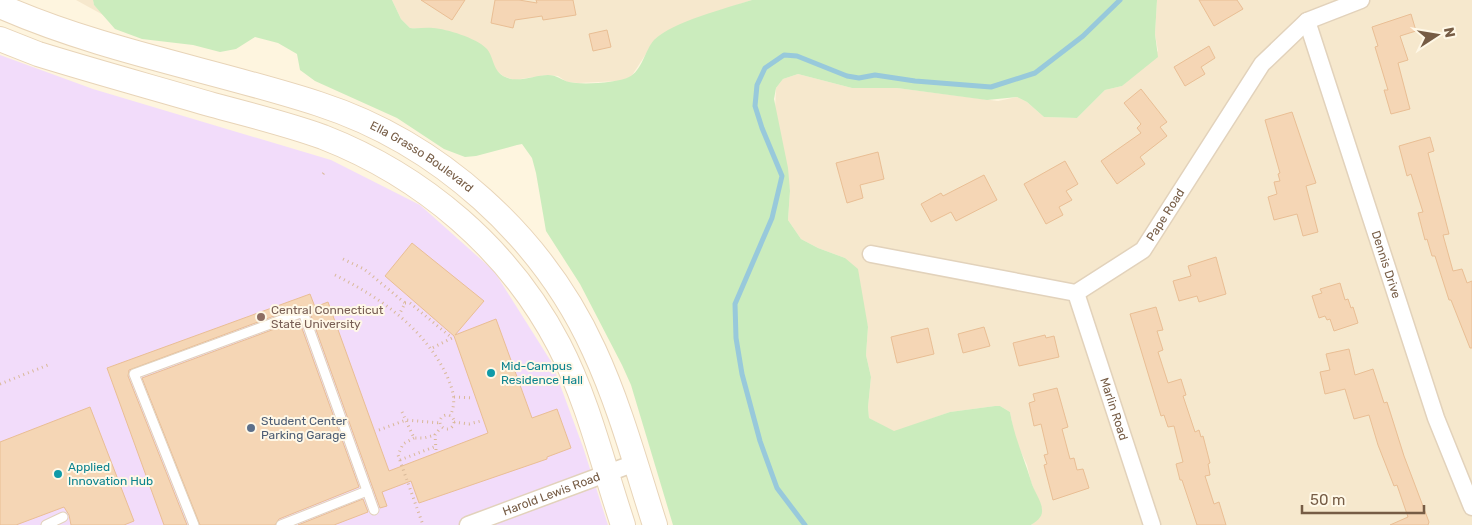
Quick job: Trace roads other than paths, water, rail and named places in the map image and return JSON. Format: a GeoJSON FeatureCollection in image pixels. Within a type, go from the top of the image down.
{"type":"FeatureCollection","features":[{"type":"Feature","properties":{"kind":"main road","name":"Ella Grasso Boulevard"},"geometry":{"type":"LineString","coordinates":[[0,6],[58,29],[344,113],[406,144],[466,185],[498,214],[526,244],[551,276],[573,310],[606,379],[655,525]]}},
{"type":"Feature","properties":{"kind":"main road","name":"Ella Grasso Boulevard"},"geometry":{"type":"LineString","coordinates":[[0,39],[38,54],[296,129],[342,145],[410,182],[460,219],[507,267],[554,336],[575,380],[623,525]]}},
{"type":"Feature","properties":{"kind":"main road"},"geometry":{"type":"LineString","coordinates":[[119,78],[127,49]]}},
{"type":"Feature","properties":{"kind":"main road"},"geometry":{"type":"LineString","coordinates":[[143,84],[151,56]]}},
{"type":"Feature","properties":{"kind":"street","name":"Pape Road"},"geometry":{"type":"LineString","coordinates":[[1076,293],[1143,250],[1262,64],[1307,21],[1361,0]]}},
{"type":"Feature","properties":{"kind":"street","name":"Dennis Drive"},"geometry":{"type":"LineString","coordinates":[[1307,21],[1436,418],[1472,506]]}},
{"type":"Feature","properties":{"kind":"street"},"geometry":{"type":"LineString","coordinates":[[871,254],[1076,293]]}},
{"type":"Feature","properties":{"kind":"street","name":"Marlin Road"},"geometry":{"type":"LineString","coordinates":[[1076,293],[1152,525]]}},
{"type":"Feature","properties":{"kind":"street","name":"Harold Lewis Road"},"geometry":{"type":"LineString","coordinates":[[468,525],[635,463]]}},
{"type":"Feature","properties":{"kind":"lane"},"geometry":{"type":"LineString","coordinates":[[194,525],[134,374],[303,312],[374,510]]}},
{"type":"Feature","properties":{"kind":"lane"},"geometry":{"type":"LineString","coordinates":[[282,525],[367,491]]}},
{"type":"Feature","properties":{"kind":"lane"},"geometry":{"type":"LineString","coordinates":[[46,525],[63,517]]}},
{"type":"Feature","properties":{"kind":"waterway"},"geometry":{"type":"LineString","coordinates":[[805,525],[777,488],[760,441],[742,374],[736,338],[735,304],[772,218],[782,176],[755,106],[757,85],[765,68],[784,55],[797,56],[847,76],[859,78],[875,75],[915,81],[991,87],[1035,73],[1083,36],[1120,0]]}},
{"type":"Feature","properties":{"kind":"place","name":"Central Connecticut State University"},"geometry":{"type":"Point","coordinates":[261,317]}},
{"type":"Feature","properties":{"kind":"place","name":"Mid-Campus Residence Hall"},"geometry":{"type":"Point","coordinates":[491,373]}},
{"type":"Feature","properties":{"kind":"place","name":"Student Center Parking Garage"},"geometry":{"type":"Point","coordinates":[251,428]}},
{"type":"Feature","properties":{"kind":"place","name":"Applied Innovation Hub"},"geometry":{"type":"Point","coordinates":[58,474]}}]}
